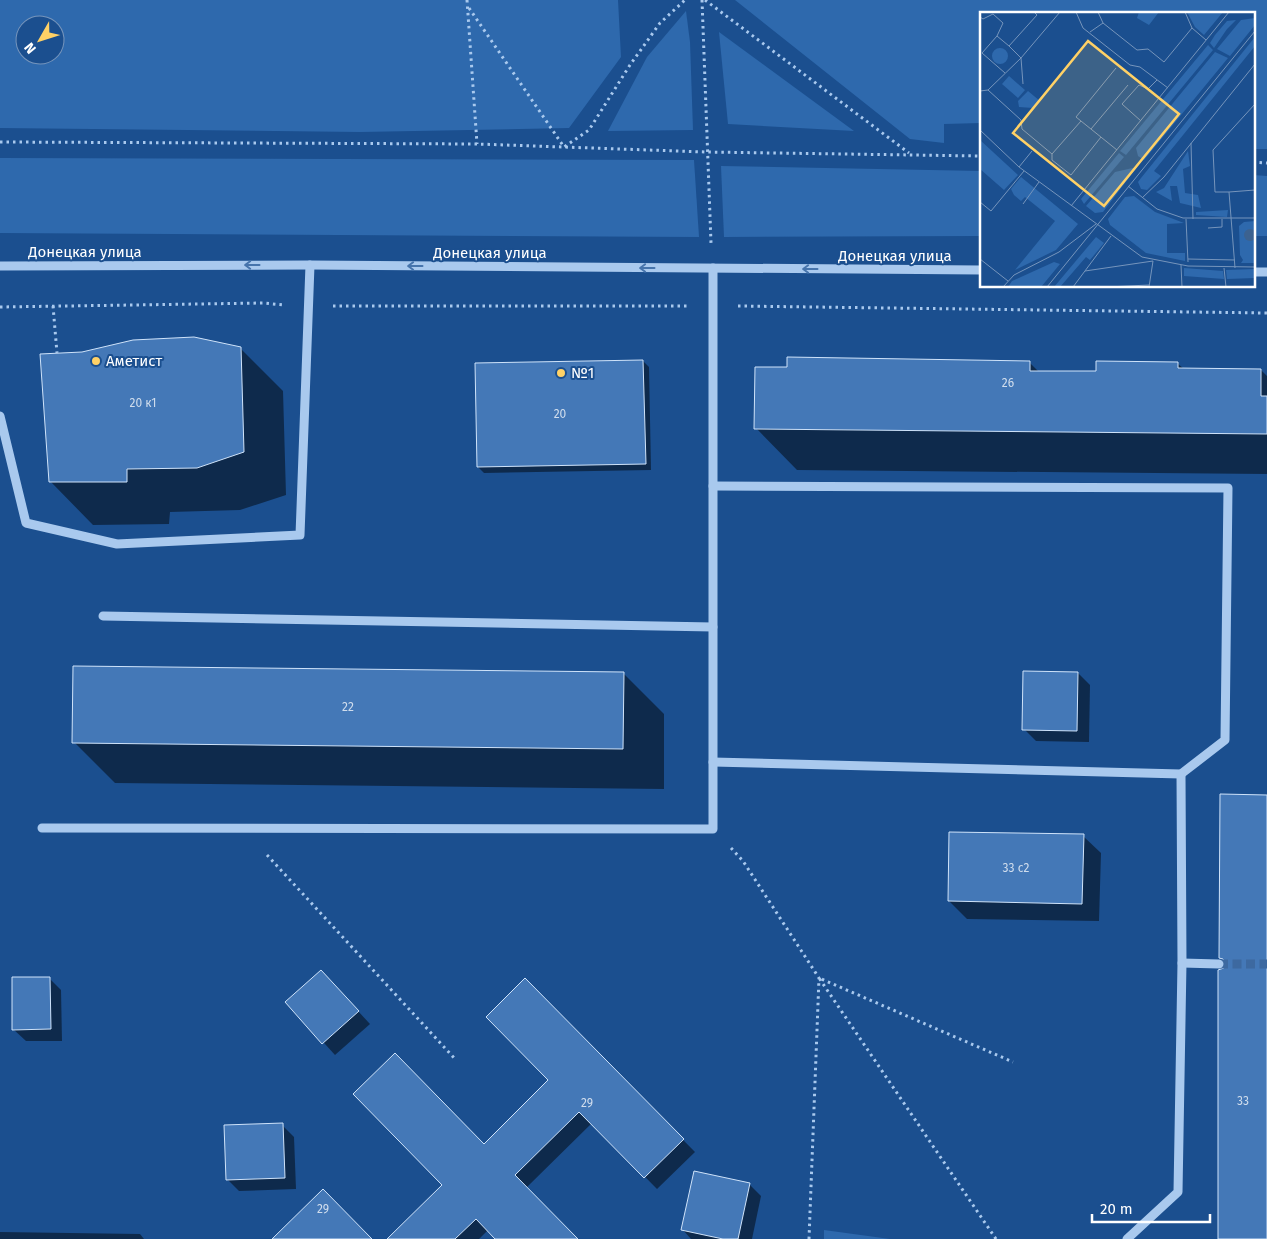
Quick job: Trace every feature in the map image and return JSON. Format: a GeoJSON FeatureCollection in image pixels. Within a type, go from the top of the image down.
{"type":"FeatureCollection","features":[{"type":"Feature","properties":{"kind":"street","name":"Донецкая улица"},"geometry":{"type":"LineString","coordinates":[[0,266],[310,265],[980,270]]}},
{"type":"Feature","properties":{"kind":"street"},"geometry":{"type":"LineString","coordinates":[[0,416],[26,523],[117,544],[300,535],[310,265]]}},
{"type":"Feature","properties":{"kind":"street"},"geometry":{"type":"LineString","coordinates":[[42,828],[713,829],[713,268]]}},
{"type":"Feature","properties":{"kind":"street"},"geometry":{"type":"LineString","coordinates":[[1254,272],[1267,272]]}},
{"type":"Feature","properties":{"kind":"street"},"geometry":{"type":"LineString","coordinates":[[713,762],[1181,774],[1224,740],[1228,488],[714,486]]}},
{"type":"Feature","properties":{"kind":"street"},"geometry":{"type":"LineString","coordinates":[[103,616],[713,627]]}},
{"type":"Feature","properties":{"kind":"street"},"geometry":{"type":"LineString","coordinates":[[1127,1239],[1178,1192],[1182,963],[1181,774]]}},
{"type":"Feature","properties":{"kind":"street"},"geometry":{"type":"LineString","coordinates":[[1182,963],[1218,964]]}},
{"type":"Feature","properties":{"kind":"path"},"geometry":{"type":"LineString","coordinates":[[467,0],[477,144]]}},
{"type":"Feature","properties":{"kind":"path"},"geometry":{"type":"LineString","coordinates":[[564,147],[589,130],[630,65],[660,23],[685,0]]}},
{"type":"Feature","properties":{"kind":"path"},"geometry":{"type":"LineString","coordinates":[[702,0],[706,152],[713,268]]}},
{"type":"Feature","properties":{"kind":"path"},"geometry":{"type":"LineString","coordinates":[[706,0],[910,154]]}},
{"type":"Feature","properties":{"kind":"path"},"geometry":{"type":"LineString","coordinates":[[469,8],[564,147]]}},
{"type":"Feature","properties":{"kind":"path"},"geometry":{"type":"LineString","coordinates":[[0,142],[477,144],[706,152],[980,156]]}},
{"type":"Feature","properties":{"kind":"path"},"geometry":{"type":"LineString","coordinates":[[1254,162],[1267,162]]}},
{"type":"Feature","properties":{"kind":"path"},"geometry":{"type":"LineString","coordinates":[[0,307],[264,303],[308,309],[345,304],[713,306],[1267,313]]}},
{"type":"Feature","properties":{"kind":"path"},"geometry":{"type":"LineString","coordinates":[[53,306],[57,353]]}},
{"type":"Feature","properties":{"kind":"path"},"geometry":{"type":"LineString","coordinates":[[243,828],[456,1060]]}},
{"type":"Feature","properties":{"kind":"path"},"geometry":{"type":"LineString","coordinates":[[713,829],[743,861],[819,978],[996,1239]]}},
{"type":"Feature","properties":{"kind":"path"},"geometry":{"type":"LineString","coordinates":[[819,978],[1012,1062]]}},
{"type":"Feature","properties":{"kind":"path"},"geometry":{"type":"LineString","coordinates":[[809,1239],[819,978]]}},
{"type":"Feature","properties":{"kind":"shaded area"},"geometry":{"type":"Polygon","coordinates":[[[0,0],[618,0],[621,57],[569,128],[360,132],[0,128],[0,0]]]}},
{"type":"Feature","properties":{"kind":"shaded area"},"geometry":{"type":"Polygon","coordinates":[[[735,0],[1267,0],[1267,149],[1254,149],[1254,12],[980,12],[980,123],[944,124],[944,143],[910,139],[735,0]]]}},
{"type":"Feature","properties":{"kind":"shaded area"},"geometry":{"type":"Polygon","coordinates":[[[686,11],[690,42],[693,130],[608,131],[647,57],[686,11]]]}},
{"type":"Feature","properties":{"kind":"shaded area"},"geometry":{"type":"Polygon","coordinates":[[[719,32],[854,131],[728,124],[719,32]]]}},
{"type":"Feature","properties":{"kind":"shaded area"},"geometry":{"type":"Polygon","coordinates":[[[0,158],[694,160],[699,237],[0,233],[0,158]]]}},
{"type":"Feature","properties":{"kind":"shaded area"},"geometry":{"type":"Polygon","coordinates":[[[721,166],[980,171],[980,236],[724,237],[721,166]]]}},
{"type":"Feature","properties":{"kind":"shaded area"},"geometry":{"type":"Polygon","coordinates":[[[1254,175],[1267,176],[1267,236],[1254,236],[1254,175]]]}},
{"type":"Feature","properties":{"kind":"shaded area"},"geometry":{"type":"Polygon","coordinates":[[[824,1230],[890,1239],[824,1239],[824,1230]]]}},
{"type":"Feature","properties":{"kind":"building"},"geometry":{"type":"Polygon","coordinates":[[[194,337],[241,347],[244,452],[197,468],[127,469],[127,482],[49,482],[40,354],[82,352],[133,340],[194,337]]]}},
{"type":"Feature","properties":{"kind":"building"},"geometry":{"type":"Polygon","coordinates":[[[787,357],[1030,361],[1030,371],[1096,371],[1096,361],[1178,362],[1178,368],[1261,369],[1261,396],[1267,396],[1267,434],[754,429],[755,367],[787,367],[787,357]]]}},
{"type":"Feature","properties":{"kind":"building"},"geometry":{"type":"Polygon","coordinates":[[[643,360],[646,464],[477,467],[475,363],[643,360]]]}},
{"type":"Feature","properties":{"kind":"building"},"geometry":{"type":"Polygon","coordinates":[[[73,666],[624,672],[623,749],[72,743],[73,666]]]}},
{"type":"Feature","properties":{"kind":"building"},"geometry":{"type":"Polygon","coordinates":[[[1023,671],[1078,672],[1077,731],[1022,730],[1023,671]]]}},
{"type":"Feature","properties":{"kind":"building"},"geometry":{"type":"Polygon","coordinates":[[[1220,794],[1267,795],[1267,1239],[1218,1239],[1218,970],[1224,968],[1225,964],[1223,959],[1219,958],[1220,794]]]}},
{"type":"Feature","properties":{"kind":"building"},"geometry":{"type":"Polygon","coordinates":[[[949,832],[1084,834],[1082,904],[948,901],[949,832]]]}},
{"type":"Feature","properties":{"kind":"building"},"geometry":{"type":"Polygon","coordinates":[[[321,970],[359,1011],[322,1044],[285,1002],[321,970]]]}},
{"type":"Feature","properties":{"kind":"building"},"geometry":{"type":"Polygon","coordinates":[[[12,977],[50,977],[51,1029],[12,1030],[12,977]]]}},
{"type":"Feature","properties":{"kind":"building"},"geometry":{"type":"Polygon","coordinates":[[[525,978],[684,1139],[644,1178],[579,1112],[515,1175],[578,1239],[495,1239],[476,1219],[455,1239],[387,1239],[442,1185],[353,1094],[395,1053],[484,1144],[548,1080],[486,1017],[525,978]]]}},
{"type":"Feature","properties":{"kind":"building"},"geometry":{"type":"Polygon","coordinates":[[[283,1123],[285,1178],[226,1180],[224,1125],[283,1123]]]}},
{"type":"Feature","properties":{"kind":"building"},"geometry":{"type":"Polygon","coordinates":[[[694,1171],[750,1183],[738,1239],[723,1239],[681,1230],[694,1171]]]}},
{"type":"Feature","properties":{"kind":"building"},"geometry":{"type":"Polygon","coordinates":[[[323,1189],[372,1239],[272,1239],[323,1189]]]}},
{"type":"Feature","properties":{"kind":"tunnel"},"geometry":{"type":"LineString","coordinates":[[1219,964],[1267,964]]}},
{"type":"Feature","properties":{"kind":"place","name":"Аметист"},"geometry":{"type":"Point","coordinates":[96,361]}},
{"type":"Feature","properties":{"kind":"place","name":"№1"},"geometry":{"type":"Point","coordinates":[561,373]}}]}
